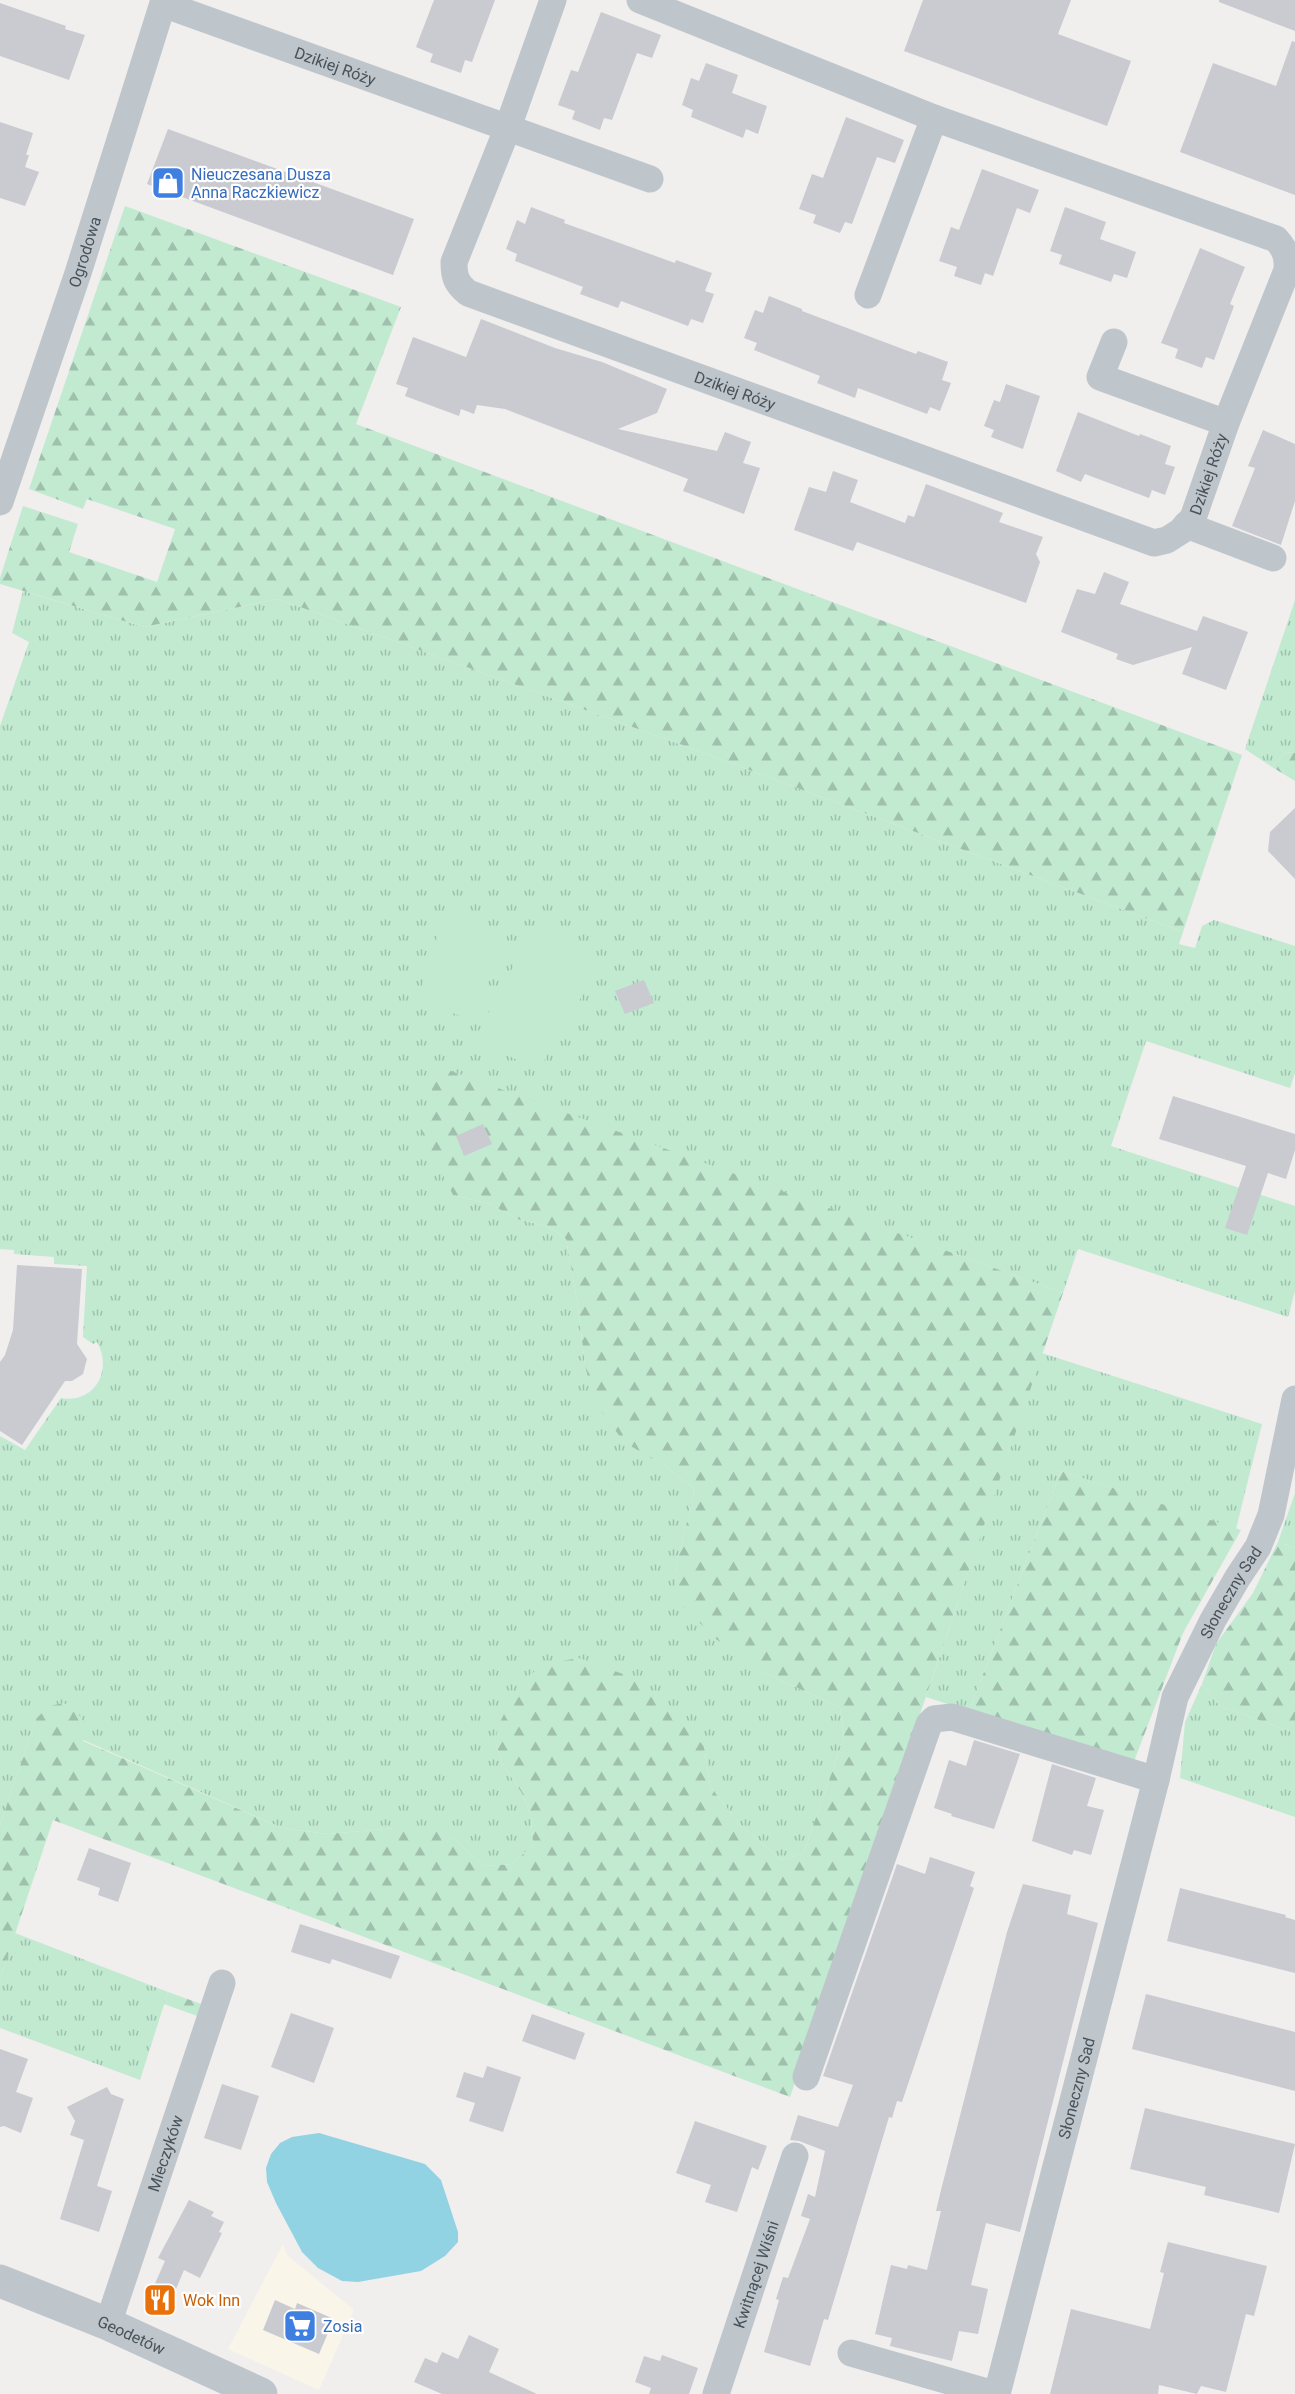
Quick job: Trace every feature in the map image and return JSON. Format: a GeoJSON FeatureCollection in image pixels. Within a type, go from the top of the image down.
{"type":"FeatureCollection","features":[{"type":"Feature","properties":{"kind":"street","name":"Dzikiej Róży"},"geometry":{"type":"LineString","coordinates":[[553,0],[508,127],[454,262],[454,276],[459,286],[468,293],[1154,543],[1167,540],[1193,518],[1226,423],[1287,270],[1288,258],[1284,248],[1276,239],[934,118],[639,0]]}},
{"type":"Feature","properties":{"kind":"street","name":"Dzikiej Róży"},"geometry":{"type":"LineString","coordinates":[[163,2],[508,127]]}},
{"type":"Feature","properties":{"kind":"street","name":"Ogrodowa"},"geometry":{"type":"LineString","coordinates":[[0,502],[78,273],[163,2]]}},
{"type":"Feature","properties":{"kind":"street"},"geometry":{"type":"LineString","coordinates":[[868,295],[934,118]]}},
{"type":"Feature","properties":{"kind":"street"},"geometry":{"type":"LineString","coordinates":[[508,127],[650,179]]}},
{"type":"Feature","properties":{"kind":"street"},"geometry":{"type":"LineString","coordinates":[[1114,342],[1100,377],[1226,423]]}},
{"type":"Feature","properties":{"kind":"street"},"geometry":{"type":"LineString","coordinates":[[1186,525],[1273,558]]}},
{"type":"Feature","properties":{"kind":"street","name":"Słoneczny Sad"},"geometry":{"type":"LineString","coordinates":[[851,2353],[995,2394],[1156,1780],[1175,1697],[1213,1620],[1258,1547],[1271,1515],[1295,1399]]}},
{"type":"Feature","properties":{"kind":"street"},"geometry":{"type":"LineString","coordinates":[[806,2077],[928,1724],[934,1719],[952,1717],[1156,1780]]}},
{"type":"Feature","properties":{"kind":"street","name":"Mieczyków"},"geometry":{"type":"LineString","coordinates":[[108,2324],[222,1983]]}},
{"type":"Feature","properties":{"kind":"street","name":"Kwitnącej Wiśni"},"geometry":{"type":"LineString","coordinates":[[716,2394],[795,2156]]}},
{"type":"Feature","properties":{"kind":"street","name":"Geodetów"},"geometry":{"type":"LineString","coordinates":[[0,2281],[108,2324],[261,2394]]}},
{"type":"Feature","properties":{"kind":"shaded area"},"geometry":{"type":"Polygon","coordinates":[[[283,2244],[287,2255],[354,2310],[319,2390],[228,2349],[283,2244]]]}},
{"type":"Feature","properties":{"kind":"green space"},"geometry":{"type":"Polygon","coordinates":[[[125,206],[401,307],[356,424],[1242,755],[1183,932],[685,746],[278,599],[144,627],[0,584],[23,506],[78,524],[69,552],[157,582],[175,529],[87,499],[83,509],[29,489],[125,206]]]}},
{"type":"Feature","properties":{"kind":"green space"},"geometry":{"type":"Polygon","coordinates":[[[23,591],[144,627],[278,599],[685,746],[1183,932],[1179,944],[1195,948],[1202,926],[1214,920],[1295,946],[1295,1073],[1290,1088],[1146,1041],[1111,1146],[1295,1206],[1295,1291],[1288,1317],[1078,1249],[1063,1293],[437,1067],[453,1195],[490,1204],[517,1219],[549,1227],[566,1239],[585,1365],[666,1467],[695,1489],[675,1571],[762,1672],[840,1707],[844,1738],[803,1854],[781,1860],[740,1825],[710,1786],[704,1746],[495,1740],[501,1761],[523,1795],[531,1817],[533,1845],[512,1864],[484,1866],[452,1837],[396,1828],[327,1834],[282,1828],[36,1719],[0,1825],[0,1436],[25,1450],[61,1398],[83,1396],[92,1390],[102,1374],[103,1363],[97,1342],[93,1344],[83,1337],[87,1266],[54,1264],[54,1257],[14,1254],[14,1250],[0,1249],[0,726],[29,642],[12,633],[23,591]]]}},
{"type":"Feature","properties":{"kind":"green space"},"geometry":{"type":"Polygon","coordinates":[[[1295,600],[1295,753],[1286,752],[1272,767],[1245,749],[1295,600]]]}},
{"type":"Feature","properties":{"kind":"green space"},"geometry":{"type":"Polygon","coordinates":[[[1286,752],[1295,753],[1295,781],[1272,767],[1286,752]]]}},
{"type":"Feature","properties":{"kind":"green space"},"geometry":{"type":"Polygon","coordinates":[[[445,912],[508,934],[473,1020],[417,1001],[445,912]]]}},
{"type":"Feature","properties":{"kind":"green space"},"geometry":{"type":"Polygon","coordinates":[[[536,924],[600,965],[538,1071],[475,1038],[536,924]]]}},
{"type":"Feature","properties":{"kind":"green space"},"geometry":{"type":"Polygon","coordinates":[[[437,1066],[1063,1293],[790,2097],[53,1820],[0,1979],[0,1825],[36,1719],[49,1706],[64,1703],[77,1712],[86,1725],[83,1741],[282,1828],[327,1834],[396,1828],[433,1828],[452,1837],[484,1866],[512,1864],[533,1845],[531,1817],[523,1795],[501,1761],[495,1740],[501,1720],[520,1683],[544,1664],[579,1658],[642,1681],[704,1746],[710,1786],[740,1825],[781,1860],[803,1854],[844,1738],[840,1707],[762,1672],[716,1639],[677,1600],[675,1571],[695,1489],[666,1467],[624,1442],[594,1402],[585,1365],[566,1239],[549,1227],[517,1219],[490,1204],[453,1195],[422,1133],[437,1066]]]}},
{"type":"Feature","properties":{"kind":"green space"},"geometry":{"type":"Polygon","coordinates":[[[1042,1353],[1262,1424],[1236,1529],[1061,1471],[969,1711],[926,1697],[1042,1353]]]}},
{"type":"Feature","properties":{"kind":"green space"},"geometry":{"type":"Polygon","coordinates":[[[1061,1471],[1241,1530],[1183,1633],[1133,1764],[969,1711],[1061,1471]]]}},
{"type":"Feature","properties":{"kind":"green space"},"geometry":{"type":"Polygon","coordinates":[[[1295,1493],[1295,1548],[1278,1542],[1295,1493]]]}},
{"type":"Feature","properties":{"kind":"green space"},"geometry":{"type":"Polygon","coordinates":[[[1278,1542],[1295,1548],[1295,1733],[1220,1706],[1202,1684],[1216,1644],[1253,1593],[1278,1542]]]}},
{"type":"Feature","properties":{"kind":"green space"},"geometry":{"type":"Polygon","coordinates":[[[1202,1684],[1220,1706],[1295,1733],[1295,1817],[1180,1778],[1185,1722],[1202,1684]]]}},
{"type":"Feature","properties":{"kind":"green space"},"geometry":{"type":"Polygon","coordinates":[[[15,1933],[168,1992],[140,2080],[0,2028],[0,1979],[15,1933]]]}},
{"type":"Feature","properties":{"kind":"green space"},"geometry":{"type":"Polygon","coordinates":[[[168,1992],[204,2005],[200,2017],[164,2004],[168,1992]]]}},
{"type":"Feature","properties":{"kind":"water"},"geometry":{"type":"Polygon","coordinates":[[[319,2133],[425,2164],[441,2180],[458,2232],[458,2242],[445,2256],[421,2271],[358,2282],[342,2281],[318,2268],[302,2252],[276,2203],[267,2182],[266,2168],[271,2154],[280,2143],[292,2137],[319,2133]]]}},
{"type":"Feature","properties":{"kind":"building"},"geometry":{"type":"Polygon","coordinates":[[[434,0],[495,0],[472,62],[465,60],[461,73],[430,62],[433,54],[416,47],[434,0]]]}},
{"type":"Feature","properties":{"kind":"building"},"geometry":{"type":"Polygon","coordinates":[[[923,0],[1071,0],[1058,34],[1131,61],[1107,126],[904,51],[923,0]]]}},
{"type":"Feature","properties":{"kind":"building"},"geometry":{"type":"Polygon","coordinates":[[[1219,0],[1295,0],[1295,31],[1219,2],[1219,0]]]}},
{"type":"Feature","properties":{"kind":"building"},"geometry":{"type":"Polygon","coordinates":[[[0,3],[85,35],[69,80],[0,56],[0,3]]]}},
{"type":"Feature","properties":{"kind":"building"},"geometry":{"type":"Polygon","coordinates":[[[601,12],[661,35],[652,58],[637,53],[612,120],[604,118],[600,130],[572,119],[575,111],[558,105],[571,70],[578,72],[601,12]]]}},
{"type":"Feature","properties":{"kind":"building"},"geometry":{"type":"Polygon","coordinates":[[[1292,41],[1295,42],[1295,195],[1180,152],[1213,63],[1276,86],[1292,41]]]}},
{"type":"Feature","properties":{"kind":"building"},"geometry":{"type":"Polygon","coordinates":[[[706,63],[738,75],[732,93],[767,106],[758,134],[746,129],[743,138],[691,117],[693,110],[682,105],[691,78],[699,81],[706,63]]]}},
{"type":"Feature","properties":{"kind":"building"},"geometry":{"type":"Polygon","coordinates":[[[846,117],[904,140],[895,163],[877,157],[852,224],[845,222],[840,233],[813,223],[816,215],[799,209],[812,174],[823,178],[846,117]]]}},
{"type":"Feature","properties":{"kind":"building"},"geometry":{"type":"Polygon","coordinates":[[[0,122],[33,133],[25,167],[39,172],[25,206],[0,198],[0,122]]]}},
{"type":"Feature","properties":{"kind":"building"},"geometry":{"type":"Polygon","coordinates":[[[168,129],[414,219],[393,275],[147,184],[168,129]]]}},
{"type":"Feature","properties":{"kind":"building"},"geometry":{"type":"Polygon","coordinates":[[[982,169],[1039,190],[1030,213],[1017,208],[993,276],[985,273],[981,285],[954,276],[957,267],[939,261],[951,227],[959,230],[982,169]]]}},
{"type":"Feature","properties":{"kind":"building"},"geometry":{"type":"Polygon","coordinates":[[[531,207],[565,220],[564,223],[675,263],[676,260],[712,273],[705,291],[714,294],[703,323],[691,319],[688,326],[621,301],[618,308],[580,294],[583,287],[515,261],[517,254],[506,249],[517,220],[525,224],[531,207]]]}},
{"type":"Feature","properties":{"kind":"building"},"geometry":{"type":"Polygon","coordinates":[[[1065,207],[1106,222],[1100,239],[1136,252],[1127,278],[1114,274],[1111,282],[1059,264],[1062,255],[1050,251],[1065,207]]]}},
{"type":"Feature","properties":{"kind":"building"},"geometry":{"type":"Polygon","coordinates":[[[1200,248],[1245,267],[1230,304],[1234,306],[1214,360],[1206,357],[1202,368],[1175,358],[1178,349],[1161,343],[1200,248]]]}},
{"type":"Feature","properties":{"kind":"building"},"geometry":{"type":"Polygon","coordinates":[[[769,296],[802,309],[802,311],[916,354],[918,351],[948,362],[942,380],[951,383],[940,411],[930,407],[927,414],[858,388],[855,398],[817,383],[820,376],[754,350],[757,343],[744,338],[755,310],[763,313],[769,296]]]}},
{"type":"Feature","properties":{"kind":"building"},"geometry":{"type":"Polygon","coordinates":[[[481,319],[555,348],[602,362],[667,389],[657,413],[618,429],[717,451],[725,432],[751,442],[743,463],[760,468],[744,514],[683,491],[688,479],[505,409],[477,405],[474,414],[461,409],[459,416],[405,396],[408,388],[396,384],[413,337],[466,357],[481,319]]]}},
{"type":"Feature","properties":{"kind":"building"},"geometry":{"type":"Polygon","coordinates":[[[1006,384],[1040,396],[1023,449],[991,437],[994,430],[984,426],[994,400],[1000,402],[1006,384]]]}},
{"type":"Feature","properties":{"kind":"building"},"geometry":{"type":"Polygon","coordinates":[[[1078,412],[1171,446],[1165,464],[1175,467],[1165,495],[1152,490],[1149,498],[1085,474],[1081,482],[1056,471],[1078,412]]]}},
{"type":"Feature","properties":{"kind":"building"},"geometry":{"type":"Polygon","coordinates":[[[1263,430],[1295,444],[1295,501],[1281,545],[1232,526],[1255,468],[1248,466],[1263,430]]]}},
{"type":"Feature","properties":{"kind":"building"},"geometry":{"type":"Polygon","coordinates":[[[833,471],[858,480],[850,502],[905,523],[908,515],[914,517],[926,484],[1003,513],[999,522],[1043,537],[1036,554],[1040,562],[1026,603],[857,542],[853,551],[794,530],[809,487],[826,492],[833,471]]]}},
{"type":"Feature","properties":{"kind":"building"},"geometry":{"type":"Polygon","coordinates":[[[1104,572],[1129,582],[1120,604],[1197,631],[1203,616],[1248,632],[1226,690],[1182,674],[1192,647],[1133,665],[1116,659],[1118,654],[1061,632],[1077,589],[1095,594],[1104,572]]]}},
{"type":"Feature","properties":{"kind":"building"},"geometry":{"type":"Polygon","coordinates":[[[1295,808],[1295,879],[1268,851],[1270,832],[1295,808]]]}},
{"type":"Feature","properties":{"kind":"building"},"geometry":{"type":"Polygon","coordinates":[[[644,980],[654,1003],[625,1014],[615,991],[644,980]]]}},
{"type":"Feature","properties":{"kind":"building"},"geometry":{"type":"Polygon","coordinates":[[[1173,1096],[1295,1134],[1295,1150],[1286,1179],[1268,1173],[1247,1235],[1225,1228],[1246,1166],[1159,1139],[1173,1096]]]}},
{"type":"Feature","properties":{"kind":"building"},"geometry":{"type":"Polygon","coordinates":[[[483,1124],[492,1144],[464,1156],[456,1136],[483,1124]]]}},
{"type":"Feature","properties":{"kind":"building"},"geometry":{"type":"Polygon","coordinates":[[[17,1265],[82,1269],[77,1344],[87,1359],[83,1374],[72,1381],[65,1381],[22,1445],[0,1431],[0,1362],[5,1355],[13,1330],[17,1265]]]}},
{"type":"Feature","properties":{"kind":"building"},"geometry":{"type":"Polygon","coordinates":[[[974,1740],[1020,1754],[994,1829],[951,1816],[952,1814],[934,1808],[949,1760],[966,1766],[974,1740]]]}},
{"type":"Feature","properties":{"kind":"building"},"geometry":{"type":"Polygon","coordinates":[[[1052,1764],[1096,1778],[1087,1806],[1104,1810],[1091,1855],[1074,1850],[1072,1855],[1032,1841],[1052,1764]]]}},
{"type":"Feature","properties":{"kind":"building"},"geometry":{"type":"Polygon","coordinates":[[[89,1848],[131,1863],[118,1902],[98,1895],[100,1888],[77,1880],[89,1848]]]}},
{"type":"Feature","properties":{"kind":"building"},"geometry":{"type":"Polygon","coordinates":[[[930,1857],[975,1872],[970,1886],[974,1888],[902,2102],[897,2101],[892,2118],[889,2117],[828,2320],[824,2319],[810,2366],[764,2352],[783,2277],[788,2278],[810,2219],[801,2216],[808,2194],[815,2197],[825,2151],[790,2140],[798,2115],[838,2127],[853,2085],[823,2076],[897,1864],[925,1874],[930,1857]]]}},
{"type":"Feature","properties":{"kind":"building"},"geometry":{"type":"Polygon","coordinates":[[[1023,1884],[1071,1895],[1067,1914],[1098,1923],[1020,2232],[986,2223],[971,2285],[988,2289],[978,2334],[959,2331],[952,2361],[890,2346],[892,2338],[875,2334],[891,2265],[907,2269],[908,2265],[927,2270],[941,2211],[936,2211],[940,2194],[1007,1932],[1023,1884]]]}},
{"type":"Feature","properties":{"kind":"building"},"geometry":{"type":"Polygon","coordinates":[[[1180,1888],[1286,1915],[1285,1917],[1295,1920],[1295,1973],[1167,1941],[1180,1888]]]}},
{"type":"Feature","properties":{"kind":"building"},"geometry":{"type":"Polygon","coordinates":[[[300,1924],[400,1956],[391,1979],[332,1959],[330,1964],[291,1952],[300,1924]]]}},
{"type":"Feature","properties":{"kind":"building"},"geometry":{"type":"Polygon","coordinates":[[[1146,1994],[1295,2032],[1295,2091],[1132,2049],[1146,1994]]]}},
{"type":"Feature","properties":{"kind":"building"},"geometry":{"type":"Polygon","coordinates":[[[291,2013],[334,2028],[314,2083],[271,2067],[291,2013]]]}},
{"type":"Feature","properties":{"kind":"building"},"geometry":{"type":"Polygon","coordinates":[[[532,2014],[585,2033],[575,2060],[522,2041],[532,2014]]]}},
{"type":"Feature","properties":{"kind":"building"},"geometry":{"type":"Polygon","coordinates":[[[0,2049],[28,2059],[16,2092],[33,2098],[21,2133],[4,2126],[0,2127],[0,2049]]]}},
{"type":"Feature","properties":{"kind":"building"},"geometry":{"type":"Polygon","coordinates":[[[487,2066],[521,2077],[503,2132],[469,2121],[475,2103],[456,2097],[464,2072],[483,2078],[487,2066]]]}},
{"type":"Feature","properties":{"kind":"building"},"geometry":{"type":"Polygon","coordinates":[[[222,2084],[259,2096],[241,2150],[204,2138],[222,2084]]]}},
{"type":"Feature","properties":{"kind":"building"},"geometry":{"type":"Polygon","coordinates":[[[107,2087],[111,2094],[124,2099],[97,2186],[112,2191],[99,2232],[60,2219],[84,2140],[70,2135],[75,2121],[67,2107],[107,2087]]]}},
{"type":"Feature","properties":{"kind":"building"},"geometry":{"type":"Polygon","coordinates":[[[1145,2108],[1295,2144],[1279,2213],[1204,2195],[1206,2187],[1130,2169],[1145,2108]]]}},
{"type":"Feature","properties":{"kind":"building"},"geometry":{"type":"Polygon","coordinates":[[[695,2121],[767,2146],[758,2170],[752,2167],[737,2212],[705,2202],[711,2185],[676,2173],[695,2121]]]}},
{"type":"Feature","properties":{"kind":"building"},"geometry":{"type":"Polygon","coordinates":[[[189,2200],[214,2212],[211,2216],[224,2222],[219,2232],[222,2233],[200,2278],[184,2270],[165,2315],[145,2306],[165,2261],[158,2258],[189,2200]]]}},
{"type":"Feature","properties":{"kind":"building"},"geometry":{"type":"Polygon","coordinates":[[[1168,2242],[1267,2266],[1254,2316],[1246,2314],[1226,2392],[1201,2386],[1197,2394],[1159,2385],[1158,2394],[1050,2394],[1071,2309],[1150,2329],[1164,2273],[1160,2272],[1168,2242]]]}},
{"type":"Feature","properties":{"kind":"building"},"geometry":{"type":"Polygon","coordinates":[[[275,2300],[295,2309],[297,2303],[334,2319],[319,2354],[263,2330],[275,2300]]]}},
{"type":"Feature","properties":{"kind":"building"},"geometry":{"type":"Polygon","coordinates":[[[469,2335],[499,2349],[489,2372],[537,2394],[442,2394],[414,2382],[425,2358],[437,2363],[442,2352],[458,2359],[469,2335]]]}},
{"type":"Feature","properties":{"kind":"building"},"geometry":{"type":"Polygon","coordinates":[[[662,2355],[698,2368],[689,2394],[649,2394],[651,2388],[635,2382],[644,2356],[660,2361],[662,2355]]]}},
{"type":"Feature","properties":{"kind":"place","name":"Nieuczesana Dusza Anna Raczkiewicz"},"geometry":{"type":"Point","coordinates":[168,183]}},
{"type":"Feature","properties":{"kind":"place","name":"Wok Inn"},"geometry":{"type":"Point","coordinates":[160,2300]}},
{"type":"Feature","properties":{"kind":"place","name":"Zosia"},"geometry":{"type":"Point","coordinates":[300,2326]}}]}
